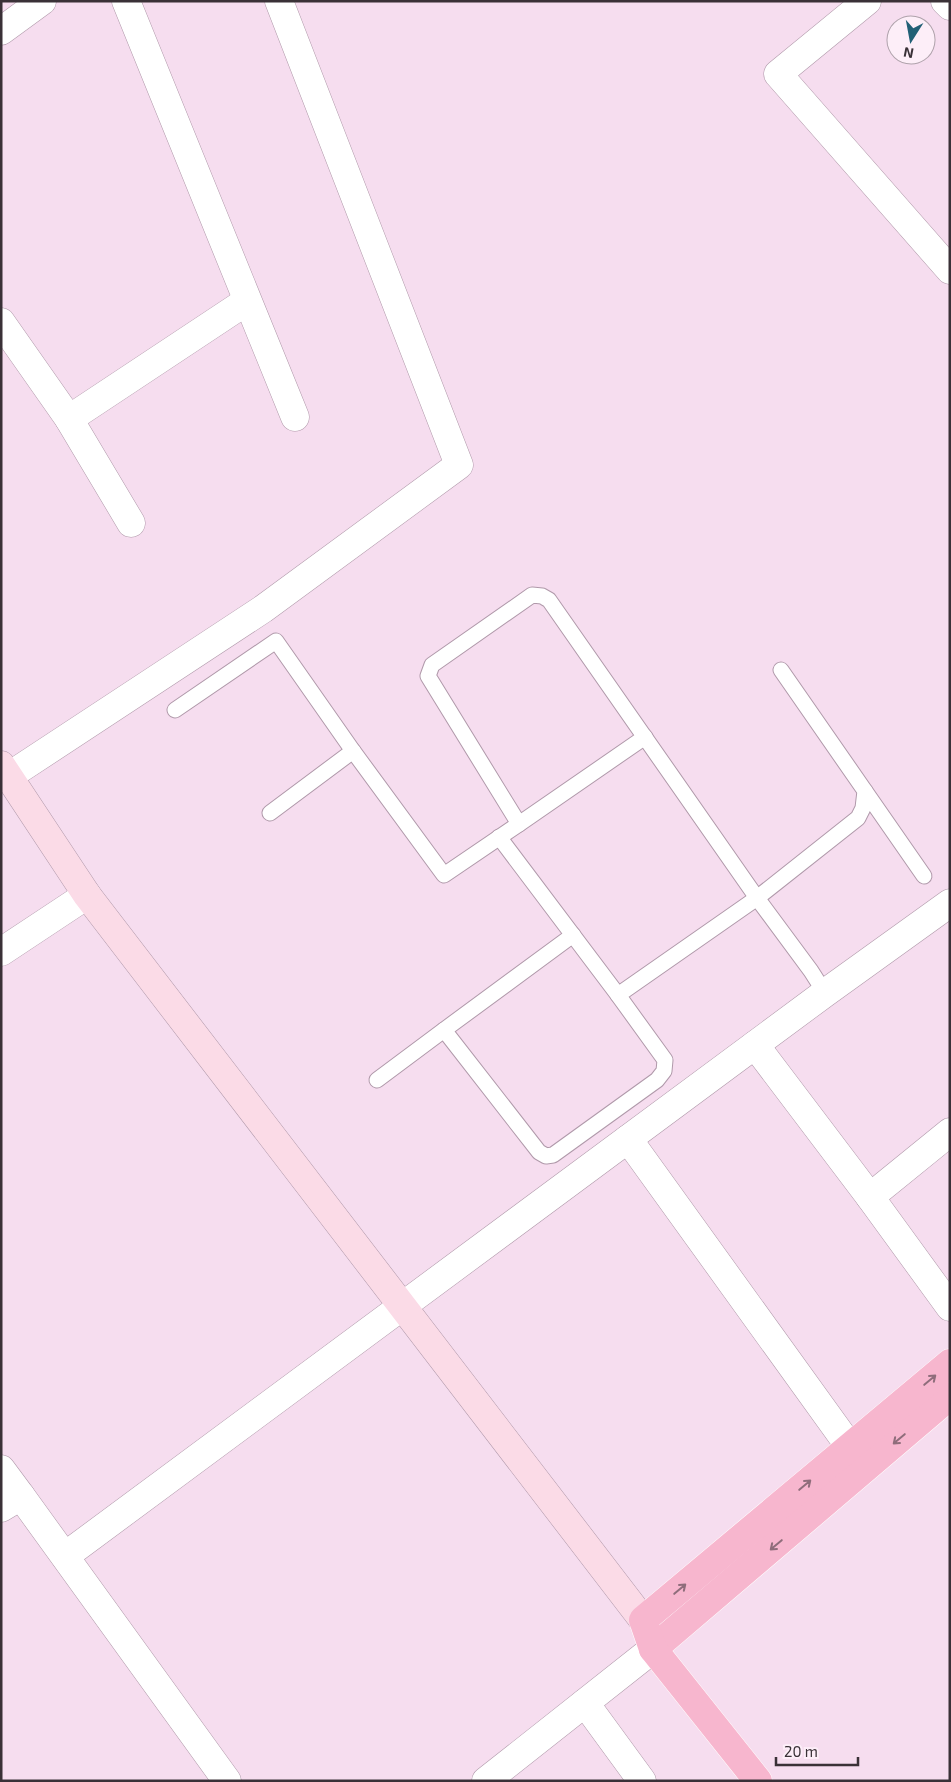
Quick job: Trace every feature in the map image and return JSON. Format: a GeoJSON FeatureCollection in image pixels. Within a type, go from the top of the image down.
{"type":"FeatureCollection","features":[{"type":"Feature","properties":{"kind":"main road"},"geometry":{"type":"LineString","coordinates":[[758,1781],[653,1649],[643,1620],[950,1364]]}},
{"type":"Feature","properties":{"kind":"main road"},"geometry":{"type":"LineString","coordinates":[[653,1649],[950,1396]]}},
{"type":"Feature","properties":{"kind":"street"},"geometry":{"type":"LineString","coordinates":[[1,31],[42,1]]}},
{"type":"Feature","properties":{"kind":"street"},"geometry":{"type":"LineString","coordinates":[[126,1],[295,417]]}},
{"type":"Feature","properties":{"kind":"street"},"geometry":{"type":"LineString","coordinates":[[278,1],[459,466],[263,609],[5,770],[87,895],[643,1620]]}},
{"type":"Feature","properties":{"kind":"street"},"geometry":{"type":"LineString","coordinates":[[867,1],[778,74],[950,270]]}},
{"type":"Feature","properties":{"kind":"street"},"geometry":{"type":"LineString","coordinates":[[946,1],[950,6]]}},
{"type":"Feature","properties":{"kind":"street"},"geometry":{"type":"LineString","coordinates":[[69,419],[247,301]]}},
{"type":"Feature","properties":{"kind":"street"},"geometry":{"type":"LineString","coordinates":[[1,322],[69,419],[131,523]]}},
{"type":"Feature","properties":{"kind":"street"},"geometry":{"type":"LineString","coordinates":[[1,952],[87,895]]}},
{"type":"Feature","properties":{"kind":"street"},"geometry":{"type":"LineString","coordinates":[[65,1556],[825,993],[950,903]]}},
{"type":"Feature","properties":{"kind":"street"},"geometry":{"type":"LineString","coordinates":[[755,1045],[870,1197],[950,1307]]}},
{"type":"Feature","properties":{"kind":"street"},"geometry":{"type":"LineString","coordinates":[[870,1197],[950,1132]]}},
{"type":"Feature","properties":{"kind":"street"},"geometry":{"type":"LineString","coordinates":[[628,1139],[850,1447]]}},
{"type":"Feature","properties":{"kind":"street"},"geometry":{"type":"LineString","coordinates":[[1,1469],[11,1502],[65,1556],[227,1781]]}},
{"type":"Feature","properties":{"kind":"street"},"geometry":{"type":"LineString","coordinates":[[486,1781],[653,1649]]}},
{"type":"Feature","properties":{"kind":"street"},"geometry":{"type":"LineString","coordinates":[[585,1703],[642,1781]]}},
{"type":"Feature","properties":{"kind":"lane"},"geometry":{"type":"LineString","coordinates":[[519,824],[428,676],[432,665],[532,595],[542,596],[550,600],[825,993]]}},
{"type":"Feature","properties":{"kind":"lane"},"geometry":{"type":"LineString","coordinates":[[175,710],[276,641],[353,751],[444,874],[645,737]]}},
{"type":"Feature","properties":{"kind":"lane"},"geometry":{"type":"LineString","coordinates":[[782,670],[924,876]]}},
{"type":"Feature","properties":{"kind":"lane"},"geometry":{"type":"LineString","coordinates":[[270,813],[353,751]]}},
{"type":"Feature","properties":{"kind":"lane"},"geometry":{"type":"LineString","coordinates":[[618,995],[757,898],[858,818],[863,808],[865,791]]}},
{"type":"Feature","properties":{"kind":"lane"},"geometry":{"type":"LineString","coordinates":[[444,1030],[539,1152],[546,1156],[553,1155],[657,1080],[664,1071],[665,1060],[499,837]]}},
{"type":"Feature","properties":{"kind":"lane"},"geometry":{"type":"LineString","coordinates":[[377,1080],[573,935]]}}]}
